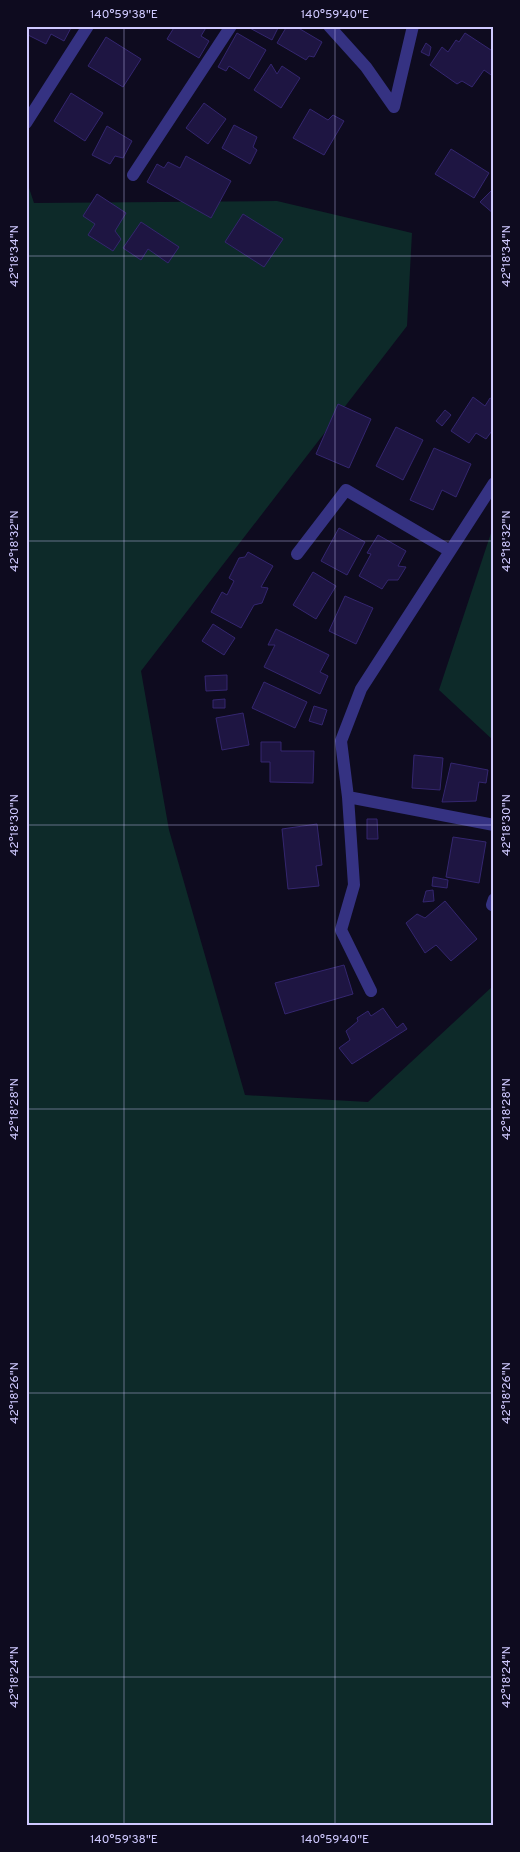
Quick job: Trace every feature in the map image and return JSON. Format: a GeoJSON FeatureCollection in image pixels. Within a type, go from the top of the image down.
{"type":"FeatureCollection","features":[{"type":"Feature","properties":{"kind":"street"},"geometry":{"type":"LineString","coordinates":[[26,123],[88,26]]}},
{"type":"Feature","properties":{"kind":"street"},"geometry":{"type":"LineString","coordinates":[[132,175],[231,26]]}},
{"type":"Feature","properties":{"kind":"street"},"geometry":{"type":"LineString","coordinates":[[329,26],[366,67],[394,107],[413,26]]}},
{"type":"Feature","properties":{"kind":"street"},"geometry":{"type":"LineString","coordinates":[[371,991],[341,930],[354,885],[348,797],[341,741],[361,689],[494,483]]}},
{"type":"Feature","properties":{"kind":"street"},"geometry":{"type":"LineString","coordinates":[[297,554],[346,490],[450,551]]}},
{"type":"Feature","properties":{"kind":"street"},"geometry":{"type":"LineString","coordinates":[[348,797],[494,825]]}},
{"type":"Feature","properties":{"kind":"green space"},"geometry":{"type":"Polygon","coordinates":[[[26,179],[34,203],[277,201],[412,233],[407,326],[141,671],[169,830],[245,1095],[368,1102],[494,985],[494,1826],[26,1826],[26,179]]]}},
{"type":"Feature","properties":{"kind":"green space"},"geometry":{"type":"Polygon","coordinates":[[[494,524],[494,741],[439,690],[494,524]]]}},
{"type":"Feature","properties":{"kind":"building"},"geometry":{"type":"Polygon","coordinates":[[[26,26],[72,26],[64,41],[51,34],[46,44],[26,34],[26,26]]]}},
{"type":"Feature","properties":{"kind":"building"},"geometry":{"type":"Polygon","coordinates":[[[175,26],[207,26],[201,36],[209,41],[199,58],[167,39],[175,26]]]}},
{"type":"Feature","properties":{"kind":"building"},"geometry":{"type":"Polygon","coordinates":[[[246,26],[279,26],[272,40],[246,26]]]}},
{"type":"Feature","properties":{"kind":"building"},"geometry":{"type":"Polygon","coordinates":[[[287,26],[295,26],[322,42],[314,57],[309,56],[306,60],[277,43],[287,26]]]}},
{"type":"Feature","properties":{"kind":"building"},"geometry":{"type":"Polygon","coordinates":[[[237,33],[266,50],[249,79],[229,66],[226,71],[218,67],[237,33]]]}},
{"type":"Feature","properties":{"kind":"building"},"geometry":{"type":"Polygon","coordinates":[[[465,33],[494,52],[494,77],[484,70],[472,87],[462,81],[457,84],[430,65],[442,47],[448,52],[456,40],[459,42],[465,33]]]}},
{"type":"Feature","properties":{"kind":"building"},"geometry":{"type":"Polygon","coordinates":[[[106,37],[141,59],[123,87],[88,66],[106,37]]]}},
{"type":"Feature","properties":{"kind":"building"},"geometry":{"type":"Polygon","coordinates":[[[426,43],[431,47],[429,56],[421,52],[426,43]]]}},
{"type":"Feature","properties":{"kind":"building"},"geometry":{"type":"Polygon","coordinates":[[[271,64],[277,74],[282,66],[300,78],[281,108],[254,90],[271,64]]]}},
{"type":"Feature","properties":{"kind":"building"},"geometry":{"type":"Polygon","coordinates":[[[71,93],[103,113],[85,141],[54,121],[71,93]]]}},
{"type":"Feature","properties":{"kind":"building"},"geometry":{"type":"Polygon","coordinates":[[[204,103],[226,119],[208,144],[186,128],[204,103]]]}},
{"type":"Feature","properties":{"kind":"building"},"geometry":{"type":"Polygon","coordinates":[[[310,109],[328,120],[333,115],[344,121],[324,155],[293,138],[310,109]]]}},
{"type":"Feature","properties":{"kind":"building"},"geometry":{"type":"Polygon","coordinates":[[[234,125],[257,137],[253,147],[257,150],[250,164],[222,148],[234,125]]]}},
{"type":"Feature","properties":{"kind":"building"},"geometry":{"type":"Polygon","coordinates":[[[107,126],[132,141],[123,158],[115,156],[110,164],[92,155],[107,126]]]}},
{"type":"Feature","properties":{"kind":"building"},"geometry":{"type":"Polygon","coordinates":[[[451,149],[489,173],[474,198],[435,174],[451,149]]]}},
{"type":"Feature","properties":{"kind":"building"},"geometry":{"type":"Polygon","coordinates":[[[186,156],[231,181],[211,218],[147,182],[157,164],[164,168],[168,162],[180,168],[186,156]]]}},
{"type":"Feature","properties":{"kind":"building"},"geometry":{"type":"Polygon","coordinates":[[[494,188],[494,214],[480,202],[494,188]]]}},
{"type":"Feature","properties":{"kind":"building"},"geometry":{"type":"Polygon","coordinates":[[[97,194],[126,213],[115,231],[121,239],[113,251],[88,235],[95,224],[83,216],[97,194]]]}},
{"type":"Feature","properties":{"kind":"building"},"geometry":{"type":"Polygon","coordinates":[[[243,214],[283,239],[264,267],[225,242],[243,214]]]}},
{"type":"Feature","properties":{"kind":"building"},"geometry":{"type":"Polygon","coordinates":[[[141,222],[179,247],[168,263],[148,249],[141,260],[123,248],[141,222]]]}},
{"type":"Feature","properties":{"kind":"building"},"geometry":{"type":"Polygon","coordinates":[[[473,397],[485,406],[490,398],[494,400],[494,428],[486,439],[476,433],[469,443],[451,431],[473,397]]]}},
{"type":"Feature","properties":{"kind":"building"},"geometry":{"type":"Polygon","coordinates":[[[338,404],[371,419],[349,468],[316,454],[338,404]]]}},
{"type":"Feature","properties":{"kind":"building"},"geometry":{"type":"Polygon","coordinates":[[[445,410],[451,415],[442,426],[436,421],[445,410]]]}},
{"type":"Feature","properties":{"kind":"building"},"geometry":{"type":"Polygon","coordinates":[[[396,427],[423,440],[403,480],[376,466],[396,427]]]}},
{"type":"Feature","properties":{"kind":"building"},"geometry":{"type":"Polygon","coordinates":[[[434,448],[471,464],[456,497],[442,490],[433,510],[410,500],[434,448]]]}},
{"type":"Feature","properties":{"kind":"building"},"geometry":{"type":"Polygon","coordinates":[[[339,528],[365,542],[347,575],[321,561],[339,528]]]}},
{"type":"Feature","properties":{"kind":"building"},"geometry":{"type":"Polygon","coordinates":[[[378,535],[406,551],[398,566],[406,567],[398,580],[388,580],[382,589],[359,576],[371,554],[367,553],[378,535]]]}},
{"type":"Feature","properties":{"kind":"building"},"geometry":{"type":"Polygon","coordinates":[[[248,552],[273,566],[261,587],[268,588],[262,603],[254,605],[241,628],[211,612],[222,592],[227,595],[234,581],[229,578],[239,558],[245,557],[248,552]]]}},
{"type":"Feature","properties":{"kind":"building"},"geometry":{"type":"Polygon","coordinates":[[[313,572],[336,586],[316,619],[293,605],[313,572]]]}},
{"type":"Feature","properties":{"kind":"building"},"geometry":{"type":"Polygon","coordinates":[[[345,596],[373,608],[356,644],[329,631],[345,596]]]}},
{"type":"Feature","properties":{"kind":"building"},"geometry":{"type":"Polygon","coordinates":[[[213,624],[235,638],[224,655],[202,641],[213,624]]]}},
{"type":"Feature","properties":{"kind":"building"},"geometry":{"type":"Polygon","coordinates":[[[276,629],[329,655],[320,672],[328,676],[320,694],[264,667],[275,645],[268,645],[276,629]]]}},
{"type":"Feature","properties":{"kind":"building"},"geometry":{"type":"Polygon","coordinates":[[[227,675],[227,690],[206,691],[205,676],[227,675]]]}},
{"type":"Feature","properties":{"kind":"building"},"geometry":{"type":"Polygon","coordinates":[[[264,682],[307,702],[295,728],[252,708],[264,682]]]}},
{"type":"Feature","properties":{"kind":"building"},"geometry":{"type":"Polygon","coordinates":[[[225,699],[225,708],[213,708],[213,700],[225,699]]]}},
{"type":"Feature","properties":{"kind":"building"},"geometry":{"type":"Polygon","coordinates":[[[314,706],[327,710],[322,725],[309,721],[314,706]]]}},
{"type":"Feature","properties":{"kind":"building"},"geometry":{"type":"Polygon","coordinates":[[[243,713],[249,745],[222,750],[216,718],[243,713]]]}},
{"type":"Feature","properties":{"kind":"building"},"geometry":{"type":"Polygon","coordinates":[[[261,742],[281,742],[281,751],[314,751],[313,783],[270,782],[270,762],[261,762],[261,742]]]}},
{"type":"Feature","properties":{"kind":"building"},"geometry":{"type":"Polygon","coordinates":[[[414,755],[443,758],[440,790],[412,788],[414,755]]]}},
{"type":"Feature","properties":{"kind":"building"},"geometry":{"type":"Polygon","coordinates":[[[451,763],[488,770],[486,783],[479,782],[476,801],[442,802],[451,763]]]}},
{"type":"Feature","properties":{"kind":"building"},"geometry":{"type":"Polygon","coordinates":[[[367,819],[377,819],[378,839],[367,839],[367,819]]]}},
{"type":"Feature","properties":{"kind":"building"},"geometry":{"type":"Polygon","coordinates":[[[317,824],[322,865],[316,866],[319,886],[288,889],[282,829],[317,824]]]}},
{"type":"Feature","properties":{"kind":"building"},"geometry":{"type":"Polygon","coordinates":[[[453,837],[486,842],[479,883],[446,877],[453,837]]]}},
{"type":"Feature","properties":{"kind":"building"},"geometry":{"type":"Polygon","coordinates":[[[433,877],[448,880],[447,888],[432,886],[433,877]]]}},
{"type":"Feature","properties":{"kind":"building"},"geometry":{"type":"Polygon","coordinates":[[[433,890],[434,901],[423,902],[426,891],[433,890]]]}},
{"type":"Feature","properties":{"kind":"building"},"geometry":{"type":"Polygon","coordinates":[[[445,901],[477,939],[451,961],[436,945],[425,953],[406,923],[417,914],[425,918],[445,901]]]}},
{"type":"Feature","properties":{"kind":"building"},"geometry":{"type":"Polygon","coordinates":[[[344,965],[353,994],[285,1014],[275,983],[344,965]]]}},
{"type":"Feature","properties":{"kind":"building"},"geometry":{"type":"Polygon","coordinates":[[[383,1008],[397,1028],[403,1023],[407,1029],[352,1064],[339,1048],[350,1040],[346,1031],[358,1021],[357,1018],[368,1011],[371,1016],[383,1008]]]}}]}
